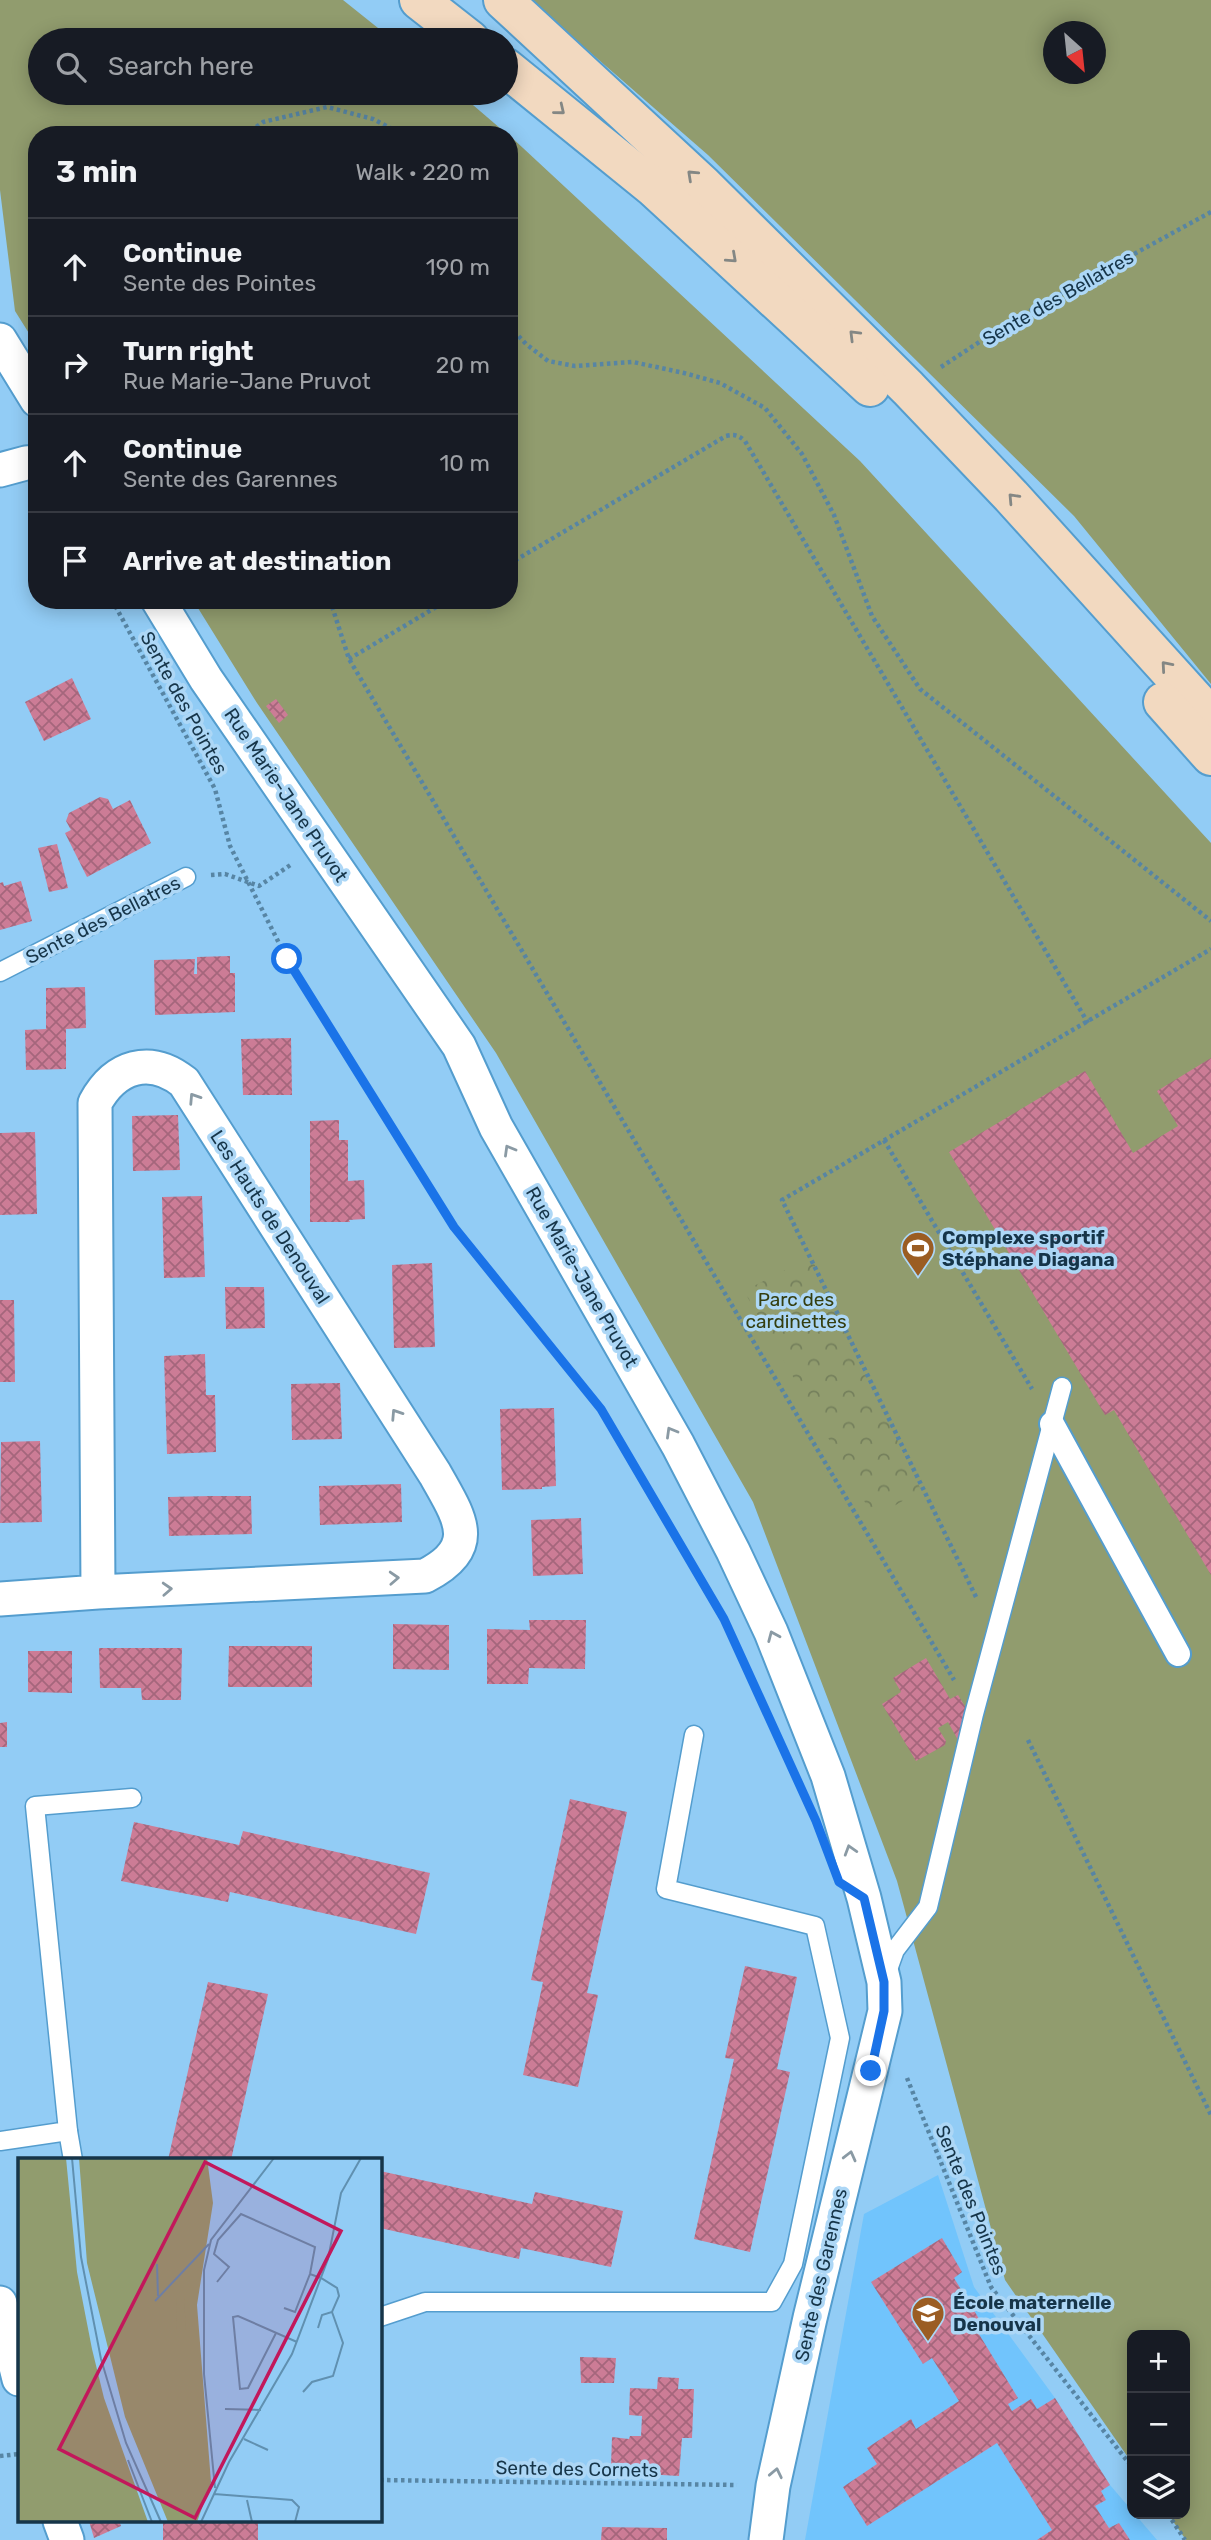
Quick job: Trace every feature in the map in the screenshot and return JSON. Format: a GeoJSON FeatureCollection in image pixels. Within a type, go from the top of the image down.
{"type":"FeatureCollection","features":[{"type":"Feature","properties":{"kind":"main road"},"geometry":{"type":"LineString","coordinates":[[419,0],[455,28]]}},
{"type":"Feature","properties":{"kind":"main road"},"geometry":{"type":"LineString","coordinates":[[503,0],[703,184],[908,388],[1012,496],[1211,717]]}},
{"type":"Feature","properties":{"kind":"main road"},"geometry":{"type":"LineString","coordinates":[[518,78],[654,188],[887,403],[1006,528],[1211,756]]}},
{"type":"Feature","properties":{"kind":"street"},"geometry":{"type":"LineString","coordinates":[[0,340],[28,385]]}},
{"type":"Feature","properties":{"kind":"street"},"geometry":{"type":"LineString","coordinates":[[0,470],[28,464]]}},
{"type":"Feature","properties":{"kind":"street","name":"Rue Marie-Jane Pruvot"},"geometry":{"type":"LineString","coordinates":[[163,609],[206,679],[458,1046],[496,1127],[678,1445],[771,1632],[828,1776],[864,1898],[884,1996]]}},
{"type":"Feature","properties":{"kind":"street","name":"Les Hauts de Denouval"},"geometry":{"type":"LineString","coordinates":[[0,1599],[425,1576],[449,1561],[457,1550],[461,1535],[457,1514],[435,1474],[184,1082],[171,1072],[146,1066],[129,1070],[111,1080],[95,1103],[98,1592]]}},
{"type":"Feature","properties":{"kind":"street"},"geometry":{"type":"LineString","coordinates":[[1052,1424],[1178,1654]]}},
{"type":"Feature","properties":{"kind":"street","name":"Sente des Garennes"},"geometry":{"type":"LineString","coordinates":[[766,2540],[773,2486],[810,2318],[880,2036],[884,1996]]}},
{"type":"Feature","properties":{"kind":"street"},"geometry":{"type":"LineString","coordinates":[[0,2303],[18,2375]]}},
{"type":"Feature","properties":{"kind":"street"},"geometry":{"type":"LineString","coordinates":[[60,2522],[66,2540]]}},
{"type":"Feature","properties":{"kind":"lane","name":"Sente des Bellatres"},"geometry":{"type":"LineString","coordinates":[[0,972],[186,877]]}},
{"type":"Feature","properties":{"kind":"lane"},"geometry":{"type":"LineString","coordinates":[[884,1996],[895,1950],[928,1907],[974,1714],[1062,1387]]}},
{"type":"Feature","properties":{"kind":"lane"},"geometry":{"type":"LineString","coordinates":[[382,2317],[425,2302],[772,2302],[793,2264],[840,2038],[815,1926],[666,1889],[694,1735]]}},
{"type":"Feature","properties":{"kind":"lane"},"geometry":{"type":"LineString","coordinates":[[73,2158],[35,1806],[132,1798]]}},
{"type":"Feature","properties":{"kind":"lane"},"geometry":{"type":"LineString","coordinates":[[0,2141],[68,2131]]}},
{"type":"Feature","properties":{"kind":"path"},"geometry":{"type":"LineString","coordinates":[[257,126],[263,122],[327,107],[385,126]]}},
{"type":"Feature","properties":{"kind":"path","name":"Sente des Bellatres"},"geometry":{"type":"LineString","coordinates":[[908,388],[1013,320],[1211,212]]}},
{"type":"Feature","properties":{"kind":"path"},"geometry":{"type":"LineString","coordinates":[[518,336],[548,361],[575,366],[633,362],[684,373],[720,383],[765,408],[802,454],[834,515],[872,616],[920,689],[1211,921]]}},
{"type":"Feature","properties":{"kind":"path"},"geometry":{"type":"LineString","coordinates":[[518,559],[726,436],[739,436],[745,441],[1088,1023]]}},
{"type":"Feature","properties":{"kind":"path","name":"Sente des Pointes"},"geometry":{"type":"LineString","coordinates":[[117,609],[215,789],[230,846],[287,959],[454,1227],[601,1409],[717,1607]]}},
{"type":"Feature","properties":{"kind":"path"},"geometry":{"type":"LineString","coordinates":[[333,609],[349,660],[974,1714]]}},
{"type":"Feature","properties":{"kind":"path"},"geometry":{"type":"LineString","coordinates":[[349,660],[434,609]]}},
{"type":"Feature","properties":{"kind":"path","name":"Sente des Bellatres"},"geometry":{"type":"LineString","coordinates":[[186,877],[225,874],[260,886],[320,845]]}},
{"type":"Feature","properties":{"kind":"path"},"geometry":{"type":"LineString","coordinates":[[995,1635],[782,1200],[1211,949]]}},
{"type":"Feature","properties":{"kind":"path"},"geometry":{"type":"LineString","coordinates":[[884,1140],[1052,1424]]}},
{"type":"Feature","properties":{"kind":"path"},"geometry":{"type":"LineString","coordinates":[[1028,1740],[1211,2115]]}},
{"type":"Feature","properties":{"kind":"path","name":"Sente des Pointes"},"geometry":{"type":"LineString","coordinates":[[902,2067],[990,2287],[1127,2461]]}},
{"type":"Feature","properties":{"kind":"path"},"geometry":{"type":"LineString","coordinates":[[0,2456],[18,2454]]}},
{"type":"Feature","properties":{"kind":"path","name":"Sente des Cornets"},"geometry":{"type":"LineString","coordinates":[[382,2480],[773,2486]]}},
{"type":"Feature","properties":{"kind":"path"},"geometry":{"type":"LineString","coordinates":[[1171,2519],[1185,2540]]}},
{"type":"Feature","properties":{"kind":"shaded area","name":"École maternelle Denouval"},"geometry":{"type":"Polygon","coordinates":[[[938,2175],[974,2287],[1055,2398],[1110,2485],[1127,2505],[1127,2519],[1139,2519],[1157,2540],[805,2540],[864,2214],[938,2175]]]}},
{"type":"Feature","properties":{"kind":"green space"},"geometry":{"type":"Polygon","coordinates":[[[0,0],[343,0],[378,28],[28,28],[28,105],[473,105],[498,126],[28,126],[28,332],[15,311],[0,190],[0,0]]]}},
{"type":"Feature","properties":{"kind":"green space"},"geometry":{"type":"Polygon","coordinates":[[[530,0],[1211,0],[1211,684],[1074,516],[708,155],[530,0]]]}},
{"type":"Feature","properties":{"kind":"green space","name":"Complexe sportif Stéphane Diagana"},"geometry":{"type":"Polygon","coordinates":[[[518,143],[860,461],[1211,843],[1211,2540],[1186,2540],[1171,2519],[1190,2519],[1190,2330],[1127,2330],[1127,2456],[1005,2280],[897,1881],[753,1502],[496,1053],[257,703],[199,609],[518,609],[518,143]]]}},
{"type":"Feature","properties":{"kind":"green space","name":"Parc des cardinettes"},"geometry":{"type":"Polygon","coordinates":[[[811,1257],[921,1490],[874,1518],[744,1291],[811,1257]]]}},
{"type":"Feature","properties":{"kind":"building"},"geometry":{"type":"Polygon","coordinates":[[[72,678],[91,719],[44,741],[25,702],[72,678]]]}},
{"type":"Feature","properties":{"kind":"building"},"geometry":{"type":"Polygon","coordinates":[[[276,699],[288,715],[279,723],[266,706],[276,699]]]}},
{"type":"Feature","properties":{"kind":"building"},"geometry":{"type":"Polygon","coordinates":[[[100,797],[108,799],[113,809],[130,800],[151,843],[87,877],[65,833],[71,830],[66,821],[69,813],[100,797]]]}},
{"type":"Feature","properties":{"kind":"building"},"geometry":{"type":"Polygon","coordinates":[[[57,844],[68,888],[49,892],[38,848],[57,844]]]}},
{"type":"Feature","properties":{"kind":"building"},"geometry":{"type":"Polygon","coordinates":[[[21,881],[32,921],[0,930],[0,883],[3,882],[4,886],[21,881]]]}},
{"type":"Feature","properties":{"kind":"building"},"geometry":{"type":"Polygon","coordinates":[[[230,956],[230,973],[235,973],[235,1012],[155,1015],[154,960],[195,959],[194,974],[197,974],[197,957],[230,956]]]}},
{"type":"Feature","properties":{"kind":"building"},"geometry":{"type":"Polygon","coordinates":[[[85,987],[86,1028],[66,1029],[66,1069],[26,1070],[25,1030],[46,1029],[46,988],[85,987]]]}},
{"type":"Feature","properties":{"kind":"building"},"geometry":{"type":"Polygon","coordinates":[[[291,1038],[292,1095],[243,1095],[241,1039],[291,1038]]]}},
{"type":"Feature","properties":{"kind":"building"},"geometry":{"type":"Polygon","coordinates":[[[1211,1058],[1211,1575],[1114,1410],[1105,1415],[949,1152],[1085,1071],[1133,1153],[1178,1126],[1157,1091],[1211,1058]]]}},
{"type":"Feature","properties":{"kind":"building"},"geometry":{"type":"Polygon","coordinates":[[[178,1115],[180,1170],[133,1171],[132,1116],[178,1115]]]}},
{"type":"Feature","properties":{"kind":"building"},"geometry":{"type":"Polygon","coordinates":[[[339,1120],[339,1140],[348,1140],[348,1181],[364,1180],[365,1219],[349,1220],[350,1222],[310,1222],[310,1121],[339,1120]]]}},
{"type":"Feature","properties":{"kind":"building"},"geometry":{"type":"Polygon","coordinates":[[[35,1132],[37,1214],[0,1215],[0,1133],[35,1132]]]}},
{"type":"Feature","properties":{"kind":"building"},"geometry":{"type":"Polygon","coordinates":[[[202,1196],[205,1277],[164,1278],[162,1197],[202,1196]]]}},
{"type":"Feature","properties":{"kind":"building"},"geometry":{"type":"Polygon","coordinates":[[[432,1263],[435,1347],[394,1348],[392,1265],[432,1263]]]}},
{"type":"Feature","properties":{"kind":"building"},"geometry":{"type":"Polygon","coordinates":[[[225,1287],[264,1287],[265,1328],[226,1329],[225,1287]]]}},
{"type":"Feature","properties":{"kind":"building"},"geometry":{"type":"Polygon","coordinates":[[[0,1300],[14,1300],[15,1382],[0,1382],[0,1300]]]}},
{"type":"Feature","properties":{"kind":"building"},"geometry":{"type":"Polygon","coordinates":[[[205,1354],[206,1395],[215,1395],[216,1452],[167,1454],[164,1356],[205,1354]]]}},
{"type":"Feature","properties":{"kind":"building"},"geometry":{"type":"Polygon","coordinates":[[[340,1383],[342,1439],[292,1440],[291,1384],[340,1383]]]}},
{"type":"Feature","properties":{"kind":"building"},"geometry":{"type":"Polygon","coordinates":[[[554,1408],[556,1486],[502,1490],[500,1409],[554,1408]]]}},
{"type":"Feature","properties":{"kind":"building"},"geometry":{"type":"Polygon","coordinates":[[[40,1441],[42,1522],[0,1523],[1,1442],[40,1441]]]}},
{"type":"Feature","properties":{"kind":"building"},"geometry":{"type":"Polygon","coordinates":[[[401,1484],[402,1522],[320,1525],[319,1486],[401,1484]]]}},
{"type":"Feature","properties":{"kind":"building"},"geometry":{"type":"Polygon","coordinates":[[[251,1496],[252,1534],[169,1536],[168,1497],[251,1496]]]}},
{"type":"Feature","properties":{"kind":"building"},"geometry":{"type":"Polygon","coordinates":[[[581,1518],[583,1574],[533,1576],[531,1520],[581,1518]]]}},
{"type":"Feature","properties":{"kind":"building"},"geometry":{"type":"Polygon","coordinates":[[[529,1620],[586,1620],[585,1669],[529,1668],[528,1684],[487,1684],[487,1629],[530,1630],[529,1620]]]}},
{"type":"Feature","properties":{"kind":"building"},"geometry":{"type":"Polygon","coordinates":[[[393,1624],[449,1625],[449,1670],[393,1669],[393,1624]]]}},
{"type":"Feature","properties":{"kind":"building"},"geometry":{"type":"Polygon","coordinates":[[[229,1646],[312,1646],[312,1687],[228,1687],[229,1646]]]}},
{"type":"Feature","properties":{"kind":"building"},"geometry":{"type":"Polygon","coordinates":[[[99,1648],[182,1648],[181,1700],[142,1700],[141,1688],[100,1688],[99,1648]]]}},
{"type":"Feature","properties":{"kind":"building"},"geometry":{"type":"Polygon","coordinates":[[[28,1651],[72,1651],[72,1693],[28,1692],[28,1651]]]}},
{"type":"Feature","properties":{"kind":"building"},"geometry":{"type":"Polygon","coordinates":[[[926,1658],[950,1699],[958,1695],[966,1708],[958,1740],[948,1722],[938,1728],[946,1741],[945,1745],[916,1761],[882,1704],[901,1692],[893,1678],[926,1658]]]}},
{"type":"Feature","properties":{"kind":"building"},"geometry":{"type":"Polygon","coordinates":[[[7,1722],[7,1747],[0,1747],[0,1723],[7,1722]]]}},
{"type":"Feature","properties":{"kind":"building"},"geometry":{"type":"Polygon","coordinates":[[[570,1799],[627,1812],[587,1993],[598,1995],[578,2087],[523,2075],[543,1982],[531,1980],[570,1799]]]}},
{"type":"Feature","properties":{"kind":"building"},"geometry":{"type":"Polygon","coordinates":[[[134,1822],[239,1845],[243,1831],[430,1873],[416,1934],[230,1892],[228,1902],[121,1881],[134,1822]]]}},
{"type":"Feature","properties":{"kind":"building"},"geometry":{"type":"Polygon","coordinates":[[[745,1966],[797,1977],[777,2069],[790,2072],[750,2252],[694,2239],[734,2059],[725,2058],[745,1966]]]}},
{"type":"Feature","properties":{"kind":"building"},"geometry":{"type":"Polygon","coordinates":[[[208,1982],[268,1994],[231,2158],[168,2158],[208,1982]]]}},
{"type":"Feature","properties":{"kind":"building"},"geometry":{"type":"Polygon","coordinates":[[[382,2171],[532,2204],[535,2192],[623,2211],[611,2267],[521,2248],[519,2259],[382,2228],[382,2171]]]}},
{"type":"Feature","properties":{"kind":"building"},"geometry":{"type":"Polygon","coordinates":[[[942,2238],[962,2272],[954,2278],[981,2322],[974,2326],[1018,2398],[1008,2404],[1012,2411],[1031,2399],[1037,2409],[1055,2398],[1110,2485],[1101,2491],[1106,2500],[1095,2506],[1109,2528],[1119,2523],[1130,2540],[1037,2540],[1052,2530],[997,2443],[867,2526],[843,2487],[877,2464],[867,2448],[911,2419],[916,2429],[959,2401],[932,2358],[923,2364],[871,2282],[942,2238]]]}},
{"type":"Feature","properties":{"kind":"building"},"geometry":{"type":"Polygon","coordinates":[[[580,2357],[616,2358],[614,2383],[581,2383],[580,2357]]]}},
{"type":"Feature","properties":{"kind":"building"},"geometry":{"type":"Polygon","coordinates":[[[658,2377],[679,2378],[678,2389],[694,2389],[692,2438],[682,2438],[679,2476],[628,2473],[628,2467],[611,2466],[612,2437],[629,2439],[630,2436],[641,2436],[642,2416],[629,2415],[630,2388],[657,2389],[658,2377]]]}},
{"type":"Feature","properties":{"kind":"building"},"geometry":{"type":"Polygon","coordinates":[[[89,2522],[119,2522],[121,2526],[94,2538],[89,2522]]]}},
{"type":"Feature","properties":{"kind":"building"},"geometry":{"type":"Polygon","coordinates":[[[163,2522],[258,2522],[258,2540],[163,2540],[163,2522]]]}},
{"type":"Feature","properties":{"kind":"building"},"geometry":{"type":"Polygon","coordinates":[[[602,2527],[667,2528],[667,2540],[601,2540],[602,2527]]]}},
{"type":"Feature","properties":{"kind":"place","name":"Complexe sportif Stéphane Diagana"},"geometry":{"type":"Point","coordinates":[918,1278]}},
{"type":"Feature","properties":{"kind":"place","name":"École maternelle Denouval"},"geometry":{"type":"Point","coordinates":[928,2343]}},
{"type":"Feature","properties":{"kind":"route"},"geometry":{"type":"LineString","coordinates":[[287,959],[454,1227],[601,1409],[724,1619],[816,1821],[839,1882],[864,1898],[884,1982],[884,2011],[871,2071]]}}]}
